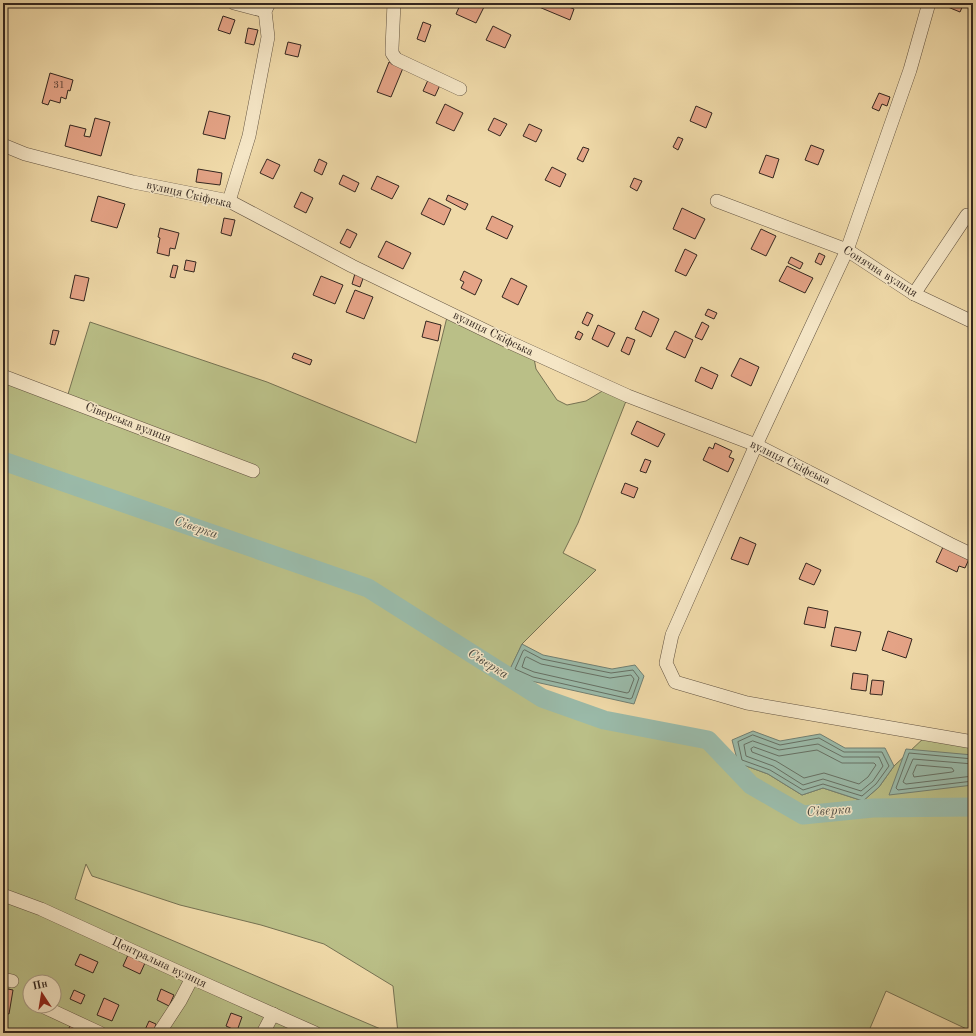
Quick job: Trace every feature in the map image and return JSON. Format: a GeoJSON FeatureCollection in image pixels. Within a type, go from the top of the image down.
{"type":"FeatureCollection","features":[{"type":"Feature","properties":{"kind":"street"},"geometry":{"type":"LineString","coordinates":[[229,201],[249,136],[268,37],[267,7],[234,3]]}},
{"type":"Feature","properties":{"kind":"street"},"geometry":{"type":"LineString","coordinates":[[394,3],[392,53],[396,59],[460,89]]}},
{"type":"Feature","properties":{"kind":"street"},"geometry":{"type":"LineString","coordinates":[[929,3],[910,70],[847,250],[756,445],[672,635],[666,663],[676,682],[747,703],[973,742]]}},
{"type":"Feature","properties":{"kind":"street","name":"вулиця Скіфська"},"geometry":{"type":"LineString","coordinates":[[3,145],[25,154],[133,182],[229,201],[352,266],[509,342],[628,396],[756,445],[973,555]]}},
{"type":"Feature","properties":{"kind":"street","name":"Сонячна вулиця"},"geometry":{"type":"LineString","coordinates":[[717,201],[847,250],[914,294],[973,322]]}},
{"type":"Feature","properties":{"kind":"street"},"geometry":{"type":"LineString","coordinates":[[914,294],[967,215],[973,215]]}},
{"type":"Feature","properties":{"kind":"street","name":"Сіверська вулиця"},"geometry":{"type":"LineString","coordinates":[[3,376],[253,471]]}},
{"type":"Feature","properties":{"kind":"street","name":"Центральна вулиця"},"geometry":{"type":"LineString","coordinates":[[3,895],[41,909],[315,1033]]}},
{"type":"Feature","properties":{"kind":"street"},"geometry":{"type":"LineString","coordinates":[[159,1033],[180,1001],[192,978]]}},
{"type":"Feature","properties":{"kind":"street"},"geometry":{"type":"LineString","coordinates":[[59,1014],[100,1033]]}},
{"type":"Feature","properties":{"kind":"street"},"geometry":{"type":"LineString","coordinates":[[263,1033],[273,1014]]}},
{"type":"Feature","properties":{"kind":"green space"},"geometry":{"type":"Polygon","coordinates":[[[448,313],[533,353],[536,369],[557,400],[567,405],[586,401],[604,390],[628,396],[578,523],[563,553],[596,570],[522,644],[504,683],[604,720],[708,740],[738,763],[768,774],[802,795],[823,788],[863,801],[879,787],[894,766],[925,737],[973,747],[973,1032],[886,991],[868,1033],[398,1033],[393,986],[324,944],[261,925],[180,905],[92,876],[86,864],[75,899],[390,1033],[3,1033],[3,387],[7,384],[65,404],[90,322],[267,382],[416,443],[448,313]]]}},
{"type":"Feature","properties":{"kind":"water"},"geometry":{"type":"Polygon","coordinates":[[[522,644],[543,655],[612,669],[635,665],[644,676],[634,704],[531,681],[509,671],[522,644]]]}},
{"type":"Feature","properties":{"kind":"water"},"geometry":{"type":"Polygon","coordinates":[[[753,731],[780,741],[820,734],[845,748],[885,748],[894,766],[879,787],[863,801],[823,788],[802,795],[768,774],[738,763],[732,740],[753,731]]]}},
{"type":"Feature","properties":{"kind":"water"},"geometry":{"type":"Polygon","coordinates":[[[906,749],[973,755],[973,785],[889,795],[906,749]]]}},
{"type":"Feature","properties":{"kind":"building"},"geometry":{"type":"Polygon","coordinates":[[[461,3],[486,3],[476,23],[456,14],[461,3]]]}},
{"type":"Feature","properties":{"kind":"building"},"geometry":{"type":"Polygon","coordinates":[[[541,3],[558,3],[574,9],[570,20],[539,7],[541,3]]]}},
{"type":"Feature","properties":{"kind":"building"},"geometry":{"type":"Polygon","coordinates":[[[938,3],[964,3],[960,12],[938,3]]]}},
{"type":"Feature","properties":{"kind":"building"},"geometry":{"type":"Polygon","coordinates":[[[223,16],[235,20],[230,34],[218,30],[223,16]]]}},
{"type":"Feature","properties":{"kind":"building"},"geometry":{"type":"Polygon","coordinates":[[[423,22],[431,25],[425,42],[417,39],[423,22]]]}},
{"type":"Feature","properties":{"kind":"building"},"geometry":{"type":"Polygon","coordinates":[[[493,26],[511,35],[505,48],[486,40],[493,26]]]}},
{"type":"Feature","properties":{"kind":"building"},"geometry":{"type":"Polygon","coordinates":[[[248,28],[258,30],[254,45],[245,43],[248,28]]]}},
{"type":"Feature","properties":{"kind":"building"},"geometry":{"type":"Polygon","coordinates":[[[288,42],[301,45],[298,57],[285,54],[288,42]]]}},
{"type":"Feature","properties":{"kind":"building"},"geometry":{"type":"Polygon","coordinates":[[[389,62],[403,68],[391,97],[377,92],[389,62]]]}},
{"type":"Feature","properties":{"kind":"building"},"geometry":{"type":"Polygon","coordinates":[[[50,73],[73,80],[70,91],[68,90],[66,99],[61,97],[60,103],[50,100],[48,105],[42,103],[50,73]]]}},
{"type":"Feature","properties":{"kind":"building"},"geometry":{"type":"Polygon","coordinates":[[[428,80],[440,85],[435,96],[423,91],[428,80]]]}},
{"type":"Feature","properties":{"kind":"building"},"geometry":{"type":"Polygon","coordinates":[[[879,93],[890,97],[887,106],[882,104],[879,111],[872,108],[879,93]]]}},
{"type":"Feature","properties":{"kind":"building"},"geometry":{"type":"Polygon","coordinates":[[[445,104],[463,113],[454,131],[436,123],[445,104]]]}},
{"type":"Feature","properties":{"kind":"building"},"geometry":{"type":"Polygon","coordinates":[[[696,106],[712,113],[706,128],[690,121],[696,106]]]}},
{"type":"Feature","properties":{"kind":"building"},"geometry":{"type":"Polygon","coordinates":[[[209,111],[230,116],[225,139],[203,134],[209,111]]]}},
{"type":"Feature","properties":{"kind":"building"},"geometry":{"type":"Polygon","coordinates":[[[95,118],[110,122],[101,156],[65,146],[70,125],[86,129],[84,136],[90,137],[95,118]]]}},
{"type":"Feature","properties":{"kind":"building"},"geometry":{"type":"Polygon","coordinates":[[[494,118],[507,124],[500,136],[488,130],[494,118]]]}},
{"type":"Feature","properties":{"kind":"building"},"geometry":{"type":"Polygon","coordinates":[[[529,124],[542,130],[536,142],[523,136],[529,124]]]}},
{"type":"Feature","properties":{"kind":"building"},"geometry":{"type":"Polygon","coordinates":[[[678,137],[683,139],[678,150],[673,147],[678,137]]]}},
{"type":"Feature","properties":{"kind":"building"},"geometry":{"type":"Polygon","coordinates":[[[811,145],[824,150],[818,165],[805,160],[811,145]]]}},
{"type":"Feature","properties":{"kind":"building"},"geometry":{"type":"Polygon","coordinates":[[[583,147],[589,149],[583,162],[577,159],[583,147]]]}},
{"type":"Feature","properties":{"kind":"building"},"geometry":{"type":"Polygon","coordinates":[[[766,155],[779,159],[773,178],[759,173],[766,155]]]}},
{"type":"Feature","properties":{"kind":"building"},"geometry":{"type":"Polygon","coordinates":[[[267,159],[280,165],[273,179],[260,173],[267,159]]]}},
{"type":"Feature","properties":{"kind":"building"},"geometry":{"type":"Polygon","coordinates":[[[319,159],[327,163],[322,175],[314,171],[319,159]]]}},
{"type":"Feature","properties":{"kind":"building"},"geometry":{"type":"Polygon","coordinates":[[[552,167],[566,174],[560,187],[545,180],[552,167]]]}},
{"type":"Feature","properties":{"kind":"building"},"geometry":{"type":"Polygon","coordinates":[[[198,169],[222,173],[220,185],[196,182],[198,169]]]}},
{"type":"Feature","properties":{"kind":"building"},"geometry":{"type":"Polygon","coordinates":[[[343,175],[359,183],[355,192],[339,184],[343,175]]]}},
{"type":"Feature","properties":{"kind":"building"},"geometry":{"type":"Polygon","coordinates":[[[377,176],[399,186],[392,199],[371,189],[377,176]]]}},
{"type":"Feature","properties":{"kind":"building"},"geometry":{"type":"Polygon","coordinates":[[[634,178],[642,181],[637,191],[630,187],[634,178]]]}},
{"type":"Feature","properties":{"kind":"building"},"geometry":{"type":"Polygon","coordinates":[[[301,192],[313,198],[306,213],[294,207],[301,192]]]}},
{"type":"Feature","properties":{"kind":"building"},"geometry":{"type":"Polygon","coordinates":[[[448,195],[468,204],[465,210],[446,200],[448,195]]]}},
{"type":"Feature","properties":{"kind":"building"},"geometry":{"type":"Polygon","coordinates":[[[98,196],[125,204],[117,228],[91,221],[98,196]]]}},
{"type":"Feature","properties":{"kind":"building"},"geometry":{"type":"Polygon","coordinates":[[[429,198],[451,209],[444,225],[421,214],[429,198]]]}},
{"type":"Feature","properties":{"kind":"building"},"geometry":{"type":"Polygon","coordinates":[[[682,208],[705,219],[695,239],[673,229],[682,208]]]}},
{"type":"Feature","properties":{"kind":"building"},"geometry":{"type":"Polygon","coordinates":[[[492,216],[513,226],[507,239],[486,229],[492,216]]]}},
{"type":"Feature","properties":{"kind":"building"},"geometry":{"type":"Polygon","coordinates":[[[224,218],[235,220],[231,236],[221,233],[224,218]]]}},
{"type":"Feature","properties":{"kind":"building"},"geometry":{"type":"Polygon","coordinates":[[[160,228],[179,233],[175,249],[170,248],[169,256],[157,253],[160,228]]]}},
{"type":"Feature","properties":{"kind":"building"},"geometry":{"type":"Polygon","coordinates":[[[347,229],[357,234],[350,248],[340,243],[347,229]]]}},
{"type":"Feature","properties":{"kind":"building"},"geometry":{"type":"Polygon","coordinates":[[[761,229],[776,236],[766,256],[751,249],[761,229]]]}},
{"type":"Feature","properties":{"kind":"building"},"geometry":{"type":"Polygon","coordinates":[[[386,241],[411,253],[403,269],[378,257],[386,241]]]}},
{"type":"Feature","properties":{"kind":"building"},"geometry":{"type":"Polygon","coordinates":[[[685,249],[697,255],[686,276],[675,271],[685,249]]]}},
{"type":"Feature","properties":{"kind":"building"},"geometry":{"type":"Polygon","coordinates":[[[819,253],[825,256],[821,265],[815,262],[819,253]]]}},
{"type":"Feature","properties":{"kind":"building"},"geometry":{"type":"Polygon","coordinates":[[[791,257],[803,263],[800,269],[788,263],[791,257]]]}},
{"type":"Feature","properties":{"kind":"building"},"geometry":{"type":"Polygon","coordinates":[[[186,260],[196,262],[194,272],[184,270],[186,260]]]}},
{"type":"Feature","properties":{"kind":"building"},"geometry":{"type":"Polygon","coordinates":[[[173,265],[178,266],[175,278],[170,277],[173,265]]]}},
{"type":"Feature","properties":{"kind":"building"},"geometry":{"type":"Polygon","coordinates":[[[787,266],[813,278],[805,293],[779,281],[787,266]]]}},
{"type":"Feature","properties":{"kind":"building"},"geometry":{"type":"Polygon","coordinates":[[[356,270],[365,273],[360,287],[352,284],[356,270]]]}},
{"type":"Feature","properties":{"kind":"building"},"geometry":{"type":"Polygon","coordinates":[[[464,271],[482,280],[475,295],[461,288],[464,282],[460,280],[464,271]]]}},
{"type":"Feature","properties":{"kind":"building"},"geometry":{"type":"Polygon","coordinates":[[[75,275],[89,278],[84,301],[70,298],[75,275]]]}},
{"type":"Feature","properties":{"kind":"building"},"geometry":{"type":"Polygon","coordinates":[[[321,276],[343,285],[335,304],[313,295],[321,276]]]}},
{"type":"Feature","properties":{"kind":"building"},"geometry":{"type":"Polygon","coordinates":[[[511,278],[527,286],[518,305],[502,297],[511,278]]]}},
{"type":"Feature","properties":{"kind":"building"},"geometry":{"type":"Polygon","coordinates":[[[355,290],[373,297],[364,319],[346,312],[355,290]]]}},
{"type":"Feature","properties":{"kind":"building"},"geometry":{"type":"Polygon","coordinates":[[[708,309],[717,313],[714,319],[705,315],[708,309]]]}},
{"type":"Feature","properties":{"kind":"building"},"geometry":{"type":"Polygon","coordinates":[[[643,311],[659,319],[651,337],[635,329],[643,311]]]}},
{"type":"Feature","properties":{"kind":"building"},"geometry":{"type":"Polygon","coordinates":[[[587,312],[593,315],[588,326],[582,323],[587,312]]]}},
{"type":"Feature","properties":{"kind":"building"},"geometry":{"type":"Polygon","coordinates":[[[426,321],[441,325],[438,341],[422,337],[426,321]]]}},
{"type":"Feature","properties":{"kind":"building"},"geometry":{"type":"Polygon","coordinates":[[[702,322],[709,326],[702,340],[695,337],[702,322]]]}},
{"type":"Feature","properties":{"kind":"building"},"geometry":{"type":"Polygon","coordinates":[[[598,325],[615,333],[608,347],[592,339],[598,325]]]}},
{"type":"Feature","properties":{"kind":"building"},"geometry":{"type":"Polygon","coordinates":[[[53,330],[59,331],[55,345],[50,344],[53,330]]]}},
{"type":"Feature","properties":{"kind":"building"},"geometry":{"type":"Polygon","coordinates":[[[578,331],[583,334],[580,340],[575,338],[578,331]]]}},
{"type":"Feature","properties":{"kind":"building"},"geometry":{"type":"Polygon","coordinates":[[[675,331],[693,340],[685,358],[666,349],[675,331]]]}},
{"type":"Feature","properties":{"kind":"building"},"geometry":{"type":"Polygon","coordinates":[[[627,337],[635,340],[629,355],[621,351],[627,337]]]}},
{"type":"Feature","properties":{"kind":"building"},"geometry":{"type":"Polygon","coordinates":[[[294,353],[312,360],[310,365],[292,358],[294,353]]]}},
{"type":"Feature","properties":{"kind":"building"},"geometry":{"type":"Polygon","coordinates":[[[740,358],[759,367],[751,386],[731,376],[740,358]]]}},
{"type":"Feature","properties":{"kind":"building"},"geometry":{"type":"Polygon","coordinates":[[[701,367],[718,375],[712,389],[695,381],[701,367]]]}},
{"type":"Feature","properties":{"kind":"building"},"geometry":{"type":"Polygon","coordinates":[[[637,421],[665,434],[658,447],[631,434],[637,421]]]}},
{"type":"Feature","properties":{"kind":"building"},"geometry":{"type":"Polygon","coordinates":[[[715,443],[732,451],[729,457],[734,459],[728,472],[703,460],[709,447],[713,449],[715,443]]]}},
{"type":"Feature","properties":{"kind":"building"},"geometry":{"type":"Polygon","coordinates":[[[645,459],[651,461],[646,473],[640,471],[645,459]]]}},
{"type":"Feature","properties":{"kind":"building"},"geometry":{"type":"Polygon","coordinates":[[[625,483],[638,488],[634,498],[621,493],[625,483]]]}},
{"type":"Feature","properties":{"kind":"building"},"geometry":{"type":"Polygon","coordinates":[[[740,537],[756,544],[748,565],[731,559],[740,537]]]}},
{"type":"Feature","properties":{"kind":"building"},"geometry":{"type":"Polygon","coordinates":[[[943,547],[969,559],[965,568],[959,566],[957,572],[936,562],[943,547]]]}},
{"type":"Feature","properties":{"kind":"building"},"geometry":{"type":"Polygon","coordinates":[[[806,563],[821,570],[814,585],[799,579],[806,563]]]}},
{"type":"Feature","properties":{"kind":"building"},"geometry":{"type":"Polygon","coordinates":[[[808,607],[828,611],[825,628],[804,624],[808,607]]]}},
{"type":"Feature","properties":{"kind":"building"},"geometry":{"type":"Polygon","coordinates":[[[835,627],[861,632],[856,651],[831,646],[835,627]]]}},
{"type":"Feature","properties":{"kind":"building"},"geometry":{"type":"Polygon","coordinates":[[[888,631],[912,639],[906,658],[882,650],[888,631]]]}},
{"type":"Feature","properties":{"kind":"building"},"geometry":{"type":"Polygon","coordinates":[[[853,673],[868,675],[866,691],[851,689],[853,673]]]}},
{"type":"Feature","properties":{"kind":"building"},"geometry":{"type":"Polygon","coordinates":[[[872,680],[884,681],[882,695],[870,694],[872,680]]]}},
{"type":"Feature","properties":{"kind":"building"},"geometry":{"type":"Polygon","coordinates":[[[80,954],[98,962],[93,973],[75,965],[80,954]]]}},
{"type":"Feature","properties":{"kind":"building"},"geometry":{"type":"Polygon","coordinates":[[[128,955],[145,963],[140,974],[123,966],[128,955]]]}},
{"type":"Feature","properties":{"kind":"building"},"geometry":{"type":"Polygon","coordinates":[[[3,988],[13,990],[9,1014],[3,1012],[3,988]]]}},
{"type":"Feature","properties":{"kind":"building"},"geometry":{"type":"Polygon","coordinates":[[[161,989],[174,995],[169,1006],[157,1000],[161,989]]]}},
{"type":"Feature","properties":{"kind":"building"},"geometry":{"type":"Polygon","coordinates":[[[74,990],[85,995],[81,1004],[70,999],[74,990]]]}},
{"type":"Feature","properties":{"kind":"building"},"geometry":{"type":"Polygon","coordinates":[[[104,998],[119,1005],[112,1021],[97,1015],[104,998]]]}},
{"type":"Feature","properties":{"kind":"building"},"geometry":{"type":"Polygon","coordinates":[[[231,1013],[242,1017],[237,1031],[226,1026],[231,1013]]]}},
{"type":"Feature","properties":{"kind":"building"},"geometry":{"type":"Polygon","coordinates":[[[149,1021],[156,1024],[153,1033],[144,1032],[149,1021]]]}},
{"type":"Feature","properties":{"kind":"building"},"geometry":{"type":"Polygon","coordinates":[[[71,1023],[83,1028],[81,1033],[67,1033],[71,1023]]]}},
{"type":"Feature","properties":{"kind":"waterway","name":"Сіверка"},"geometry":{"type":"LineString","coordinates":[[3,461],[368,588],[542,698],[604,720],[708,740],[751,785],[803,815],[873,808],[973,807]]}}]}
